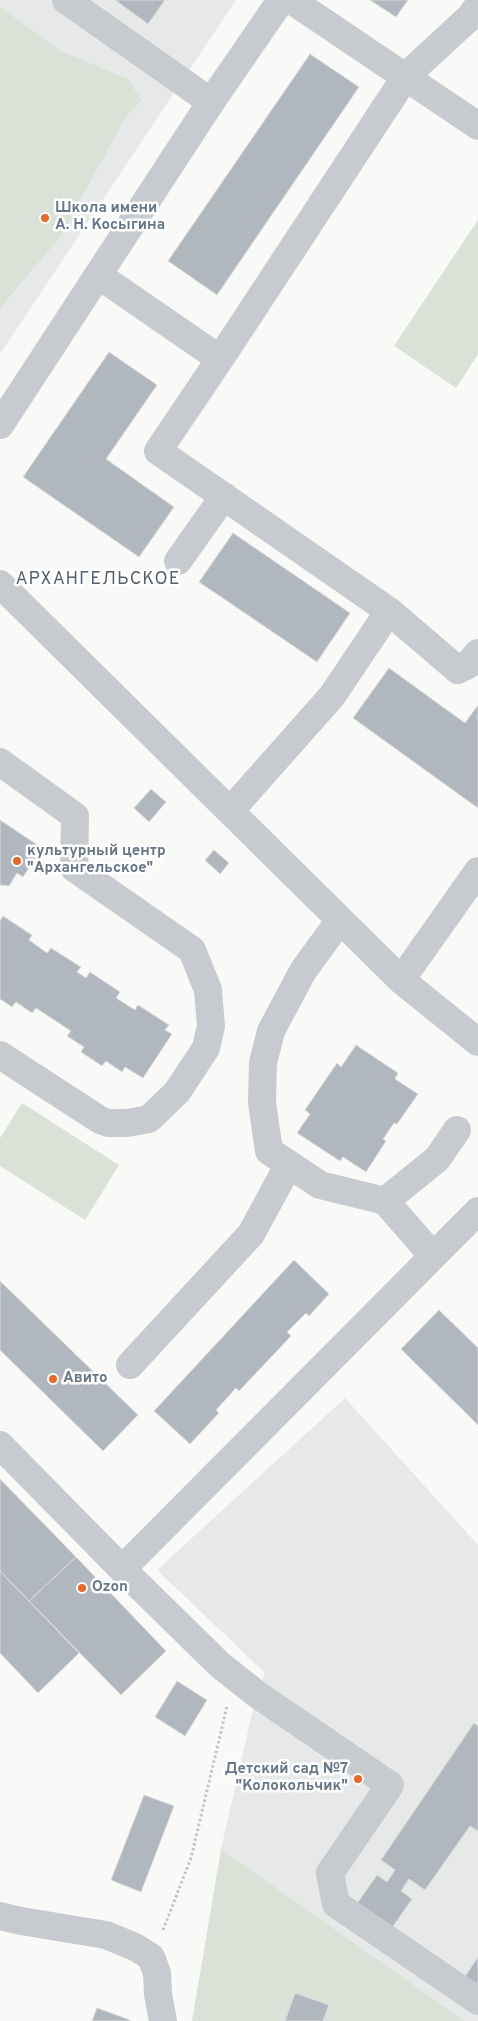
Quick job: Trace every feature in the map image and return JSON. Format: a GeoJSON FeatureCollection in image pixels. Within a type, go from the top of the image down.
{"type":"FeatureCollection","features":[{"type":"Feature","properties":{"kind":"street"},"geometry":{"type":"LineString","coordinates":[[66,0],[211,102]]}},
{"type":"Feature","properties":{"kind":"street"},"geometry":{"type":"LineString","coordinates":[[0,426],[211,102],[281,0]]}},
{"type":"Feature","properties":{"kind":"street"},"geometry":{"type":"LineString","coordinates":[[291,0],[478,126]]}},
{"type":"Feature","properties":{"kind":"street"},"geometry":{"type":"LineString","coordinates":[[478,6],[471,16],[406,76],[158,451],[389,610],[458,670],[468,665],[478,653]]}},
{"type":"Feature","properties":{"kind":"street"},"geometry":{"type":"LineString","coordinates":[[98,275],[220,359]]}},
{"type":"Feature","properties":{"kind":"street"},"geometry":{"type":"LineString","coordinates":[[178,560],[224,496]]}},
{"type":"Feature","properties":{"kind":"street"},"geometry":{"type":"LineString","coordinates":[[0,584],[401,980],[478,1042]]}},
{"type":"Feature","properties":{"kind":"street"},"geometry":{"type":"LineString","coordinates":[[230,811],[332,696],[389,610]]}},
{"type":"Feature","properties":{"kind":"street"},"geometry":{"type":"LineString","coordinates":[[0,762],[75,816],[74,868],[192,950],[208,990],[211,1026],[206,1048],[177,1092],[149,1119],[127,1123],[108,1123],[100,1120],[0,1055]]}},
{"type":"Feature","properties":{"kind":"street"},"geometry":{"type":"LineString","coordinates":[[401,980],[478,871]]}},
{"type":"Feature","properties":{"kind":"street"},"geometry":{"type":"LineString","coordinates":[[340,920],[303,971],[271,1031],[263,1063],[262,1103],[270,1151],[320,1185],[385,1201],[433,1256]]}},
{"type":"Feature","properties":{"kind":"street"},"geometry":{"type":"LineString","coordinates":[[385,1201],[437,1159],[457,1130]]}},
{"type":"Feature","properties":{"kind":"street"},"geometry":{"type":"LineString","coordinates":[[130,1365],[251,1234],[289,1164]]}},
{"type":"Feature","properties":{"kind":"street"},"geometry":{"type":"LineString","coordinates":[[122,1569],[478,1211]]}},
{"type":"Feature","properties":{"kind":"street"},"geometry":{"type":"LineString","coordinates":[[0,1445],[220,1665],[258,1695],[390,1785],[330,1873],[336,1904],[478,2001]]}},
{"type":"Feature","properties":{"kind":"street"},"geometry":{"type":"LineString","coordinates":[[0,1916],[106,1935],[134,1947],[151,1957],[157,1973],[158,1994],[163,2021]]}},
{"type":"Feature","properties":{"kind":"path"},"geometry":{"type":"LineString","coordinates":[[168,1918],[191,1858],[234,1676]]}},
{"type":"Feature","properties":{"kind":"shaded area","name":"Школа имени А. Н. Косыгина"},"geometry":{"type":"Polygon","coordinates":[[[0,0],[236,0],[0,354],[0,0]]]}},
{"type":"Feature","properties":{"kind":"shaded area"},"geometry":{"type":"Polygon","coordinates":[[[0,7],[61,51],[128,79],[141,100],[125,118],[60,237],[0,308],[0,7]]]}},
{"type":"Feature","properties":{"kind":"shaded area"},"geometry":{"type":"Polygon","coordinates":[[[478,220],[478,354],[456,388],[394,346],[478,220]]]}},
{"type":"Feature","properties":{"kind":"shaded area"},"geometry":{"type":"Polygon","coordinates":[[[22,1103],[119,1165],[85,1220],[0,1166],[0,1138],[22,1103]]]}},
{"type":"Feature","properties":{"kind":"shaded area","name":"Детский сад №7 \"Колокольчик\""},"geometry":{"type":"Polygon","coordinates":[[[345,1398],[478,1545],[478,2021],[465,2021],[221,1849],[253,1709],[265,1673],[157,1570],[345,1398]]]}},
{"type":"Feature","properties":{"kind":"shaded area"},"geometry":{"type":"Polygon","coordinates":[[[221,1849],[465,2021],[192,2021],[221,1849]]]}},
{"type":"Feature","properties":{"kind":"building"},"geometry":{"type":"Polygon","coordinates":[[[115,0],[165,0],[148,24],[115,0]]]}},
{"type":"Feature","properties":{"kind":"building"},"geometry":{"type":"Polygon","coordinates":[[[370,0],[408,0],[396,17],[370,0]]]}},
{"type":"Feature","properties":{"kind":"building"},"geometry":{"type":"Polygon","coordinates":[[[310,54],[359,87],[217,295],[168,261],[310,54]]]}},
{"type":"Feature","properties":{"kind":"building"},"geometry":{"type":"Polygon","coordinates":[[[109,352],[157,385],[106,459],[174,507],[139,557],[23,477],[109,352]]]}},
{"type":"Feature","properties":{"kind":"building"},"geometry":{"type":"Polygon","coordinates":[[[233,533],[350,613],[317,662],[199,582],[233,533]]]}},
{"type":"Feature","properties":{"kind":"building"},"geometry":{"type":"Polygon","coordinates":[[[389,668],[465,723],[478,705],[478,808],[353,718],[389,668]]]}},
{"type":"Feature","properties":{"kind":"building"},"geometry":{"type":"Polygon","coordinates":[[[151,789],[166,802],[149,822],[134,808],[151,789]]]}},
{"type":"Feature","properties":{"kind":"building","name":"культурный центр \"Архангельское\""},"geometry":{"type":"Polygon","coordinates":[[[0,820],[42,848],[23,877],[17,873],[9,886],[0,885],[0,820]]]}},
{"type":"Feature","properties":{"kind":"building"},"geometry":{"type":"Polygon","coordinates":[[[214,850],[229,863],[220,874],[205,860],[214,850]]]}},
{"type":"Feature","properties":{"kind":"building"},"geometry":{"type":"Polygon","coordinates":[[[3,916],[32,935],[29,940],[47,953],[51,948],[81,967],[77,972],[86,978],[90,972],[120,992],[116,998],[135,1010],[138,1005],[169,1025],[165,1030],[172,1034],[143,1078],[125,1067],[122,1072],[106,1061],[102,1066],[81,1052],[84,1047],[67,1036],[71,1031],[36,1008],[32,1013],[16,1002],[12,1007],[0,999],[0,921],[3,916]]]}},
{"type":"Feature","properties":{"kind":"building"},"geometry":{"type":"Polygon","coordinates":[[[356,1045],[398,1073],[395,1079],[418,1094],[397,1124],[394,1123],[383,1139],[386,1141],[366,1172],[343,1157],[340,1161],[297,1133],[310,1114],[305,1110],[337,1063],[341,1067],[356,1045]]]}},
{"type":"Feature","properties":{"kind":"building"},"geometry":{"type":"Polygon","coordinates":[[[294,1260],[329,1294],[309,1316],[306,1313],[287,1332],[291,1336],[239,1391],[236,1388],[216,1410],[219,1413],[190,1444],[154,1411],[294,1260]]]}},
{"type":"Feature","properties":{"kind":"building"},"geometry":{"type":"Polygon","coordinates":[[[0,1281],[138,1415],[103,1451],[0,1350],[0,1281]]]}},
{"type":"Feature","properties":{"kind":"building"},"geometry":{"type":"Polygon","coordinates":[[[439,1310],[478,1348],[478,1425],[401,1349],[439,1310]]]}},
{"type":"Feature","properties":{"kind":"building"},"geometry":{"type":"Polygon","coordinates":[[[0,1479],[76,1557],[29,1601],[0,1571],[0,1479]]]}},
{"type":"Feature","properties":{"kind":"building"},"geometry":{"type":"Polygon","coordinates":[[[76,1557],[166,1651],[121,1695],[29,1601],[76,1557]]]}},
{"type":"Feature","properties":{"kind":"building"},"geometry":{"type":"Polygon","coordinates":[[[0,1571],[79,1653],[38,1693],[0,1653],[0,1571]]]}},
{"type":"Feature","properties":{"kind":"building"},"geometry":{"type":"Polygon","coordinates":[[[177,1681],[207,1700],[185,1736],[155,1717],[177,1681]]]}},
{"type":"Feature","properties":{"kind":"building"},"geometry":{"type":"Polygon","coordinates":[[[474,1723],[478,1726],[478,1831],[470,1826],[425,1890],[409,1879],[401,1891],[412,1899],[389,1932],[354,1908],[377,1875],[387,1882],[395,1870],[381,1860],[474,1723]]]}},
{"type":"Feature","properties":{"kind":"building"},"geometry":{"type":"Polygon","coordinates":[[[144,1795],[174,1806],[141,1892],[111,1880],[144,1795]]]}},
{"type":"Feature","properties":{"kind":"building"},"geometry":{"type":"Polygon","coordinates":[[[478,1957],[478,1992],[462,1981],[478,1957]]]}},
{"type":"Feature","properties":{"kind":"building"},"geometry":{"type":"Polygon","coordinates":[[[295,1993],[329,2005],[323,2021],[285,2021],[295,1993]]]}},
{"type":"Feature","properties":{"kind":"building"},"geometry":{"type":"Polygon","coordinates":[[[97,2008],[130,2020],[130,2021],[92,2021],[97,2008]]]}},
{"type":"Feature","properties":{"kind":"place","name":"Школа имени А. Н. Косыгина"},"geometry":{"type":"Point","coordinates":[45,218]}},
{"type":"Feature","properties":{"kind":"place","name":"культурный центр \"Архангельское\""},"geometry":{"type":"Point","coordinates":[17,861]}},
{"type":"Feature","properties":{"kind":"place","name":"Авито"},"geometry":{"type":"Point","coordinates":[53,1379]}},
{"type":"Feature","properties":{"kind":"place","name":"Ozon"},"geometry":{"type":"Point","coordinates":[82,1588]}},
{"type":"Feature","properties":{"kind":"place","name":"Детский сад №7 \"Колокольчик\""},"geometry":{"type":"Point","coordinates":[358,1779]}},
{"type":"Feature","properties":{"kind":"district","name":"АРХАНГЕЛЬСКОЕ"},"geometry":{"type":"Point","coordinates":[98,580]}}]}
